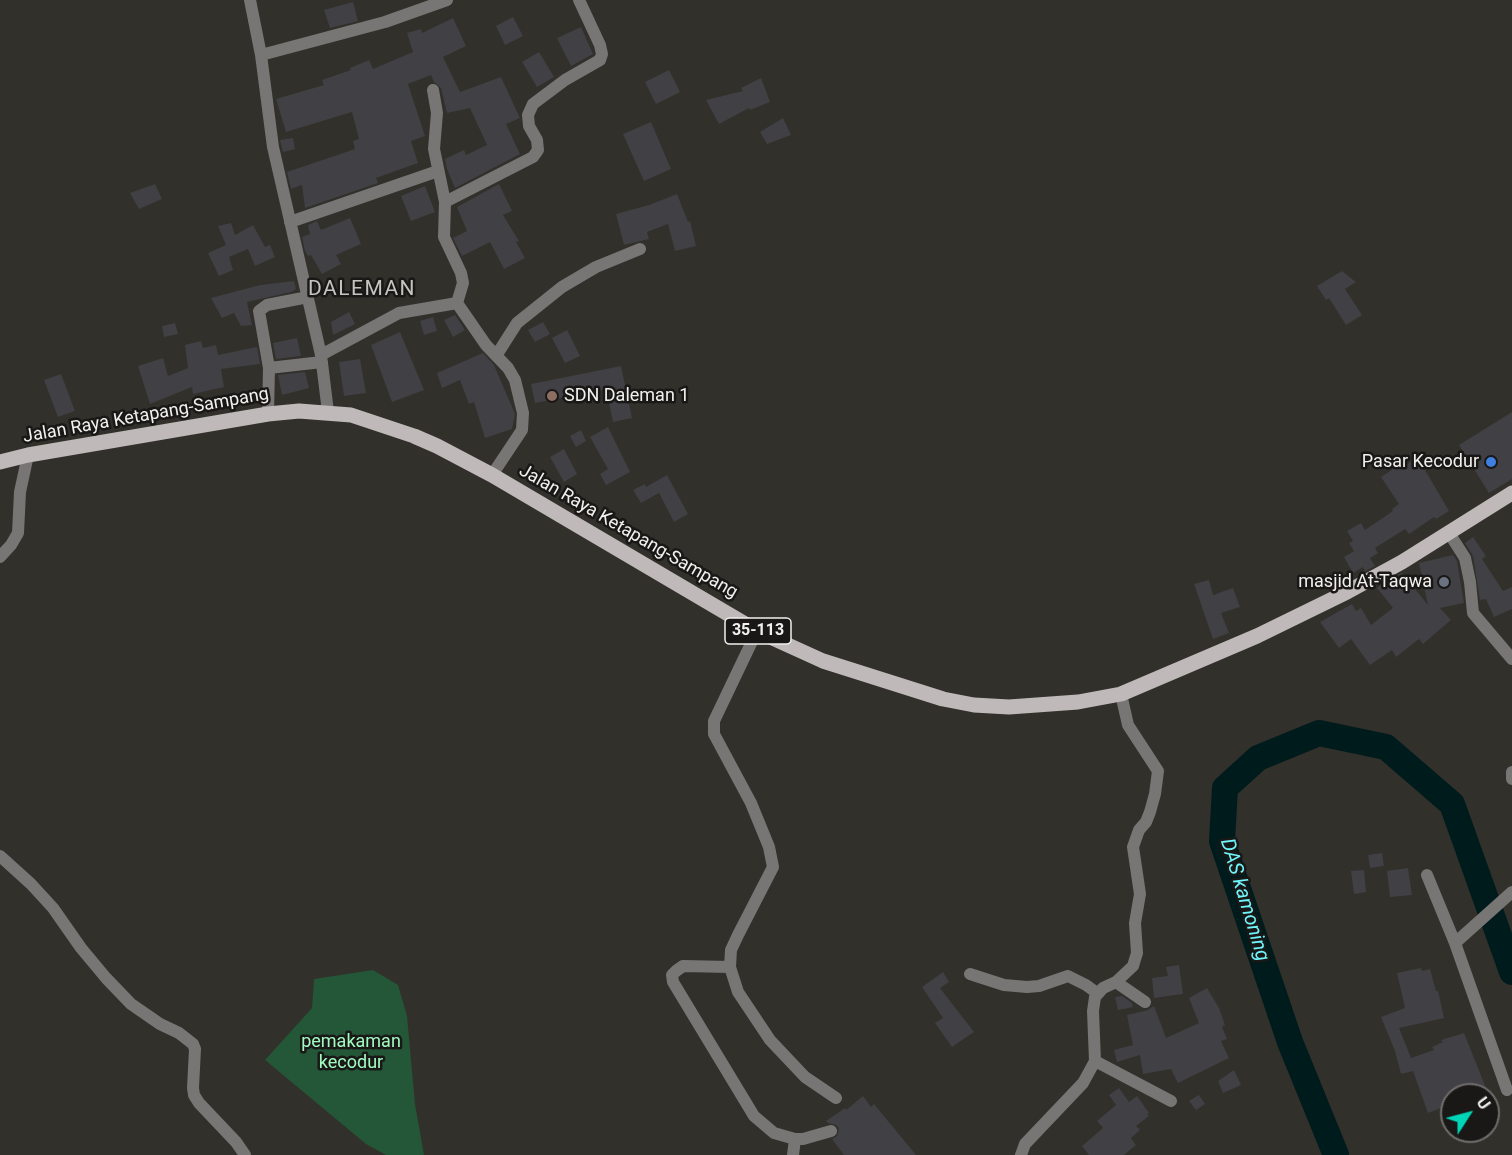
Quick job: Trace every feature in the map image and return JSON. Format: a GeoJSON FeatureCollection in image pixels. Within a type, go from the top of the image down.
{"type":"FeatureCollection","features":[{"type":"Feature","properties":{"kind":"main road","name":"Jalan Raya Ketapang-Sampang"},"geometry":{"type":"LineString","coordinates":[[0,462],[28,455],[268,414],[298,411],[351,415],[414,436],[492,475],[757,631],[823,661],[943,699],[974,705],[1009,707],[1044,705],[1121,694],[1257,636],[1347,592],[1449,533],[1512,493]]}},
{"type":"Feature","properties":{"kind":"street"},"geometry":{"type":"LineString","coordinates":[[249,0],[261,55],[273,147],[321,358],[328,412]]}},
{"type":"Feature","properties":{"kind":"street"},"geometry":{"type":"LineString","coordinates":[[261,55],[385,22],[447,0]]}},
{"type":"Feature","properties":{"kind":"street"},"geometry":{"type":"LineString","coordinates":[[445,202],[533,157],[538,150],[537,140],[529,126],[528,115],[533,104],[565,80],[600,60],[602,54],[600,45],[579,0]]}},
{"type":"Feature","properties":{"kind":"street"},"geometry":{"type":"LineString","coordinates":[[433,90],[437,113],[434,149],[445,202],[444,237],[461,273],[463,283],[462,293],[457,303]]}},
{"type":"Feature","properties":{"kind":"street"},"geometry":{"type":"LineString","coordinates":[[291,222],[438,171]]}},
{"type":"Feature","properties":{"kind":"street"},"geometry":{"type":"LineString","coordinates":[[496,356],[517,323],[562,286],[596,267],[640,249]]}},
{"type":"Feature","properties":{"kind":"street"},"geometry":{"type":"LineString","coordinates":[[268,414],[269,368],[259,311],[267,305],[308,297]]}},
{"type":"Feature","properties":{"kind":"street"},"geometry":{"type":"LineString","coordinates":[[457,303],[486,345],[508,368],[515,380],[524,423],[522,430],[492,475]]}},
{"type":"Feature","properties":{"kind":"street"},"geometry":{"type":"LineString","coordinates":[[269,368],[321,358],[399,313],[457,303]]}},
{"type":"Feature","properties":{"kind":"street"},"geometry":{"type":"LineString","coordinates":[[0,557],[18,533],[20,492],[28,455]]}},
{"type":"Feature","properties":{"kind":"street"},"geometry":{"type":"LineString","coordinates":[[1449,533],[1465,558],[1473,613],[1512,659]]}},
{"type":"Feature","properties":{"kind":"street"},"geometry":{"type":"LineString","coordinates":[[757,631],[714,722],[714,734],[751,802],[769,847],[773,867],[731,950],[730,967],[738,992],[770,1040],[805,1077],[836,1098]]}},
{"type":"Feature","properties":{"kind":"street"},"geometry":{"type":"LineString","coordinates":[[1021,1155],[1025,1144],[1083,1083],[1095,1061],[1093,1011],[1097,993],[1116,982],[1133,966],[1137,953],[1135,923],[1140,894],[1133,847],[1139,830],[1146,822],[1150,812],[1158,771],[1128,725],[1121,694]]}},
{"type":"Feature","properties":{"kind":"street"},"geometry":{"type":"LineString","coordinates":[[1512,772],[1512,780]]}},
{"type":"Feature","properties":{"kind":"street"},"geometry":{"type":"LineString","coordinates":[[0,856],[38,892],[87,956],[125,997],[160,1024],[179,1033],[193,1044],[195,1049],[194,1095],[245,1155]]}},
{"type":"Feature","properties":{"kind":"street"},"geometry":{"type":"LineString","coordinates":[[1427,875],[1455,944],[1507,1090]]}},
{"type":"Feature","properties":{"kind":"street"},"geometry":{"type":"LineString","coordinates":[[1455,944],[1509,894]]}},
{"type":"Feature","properties":{"kind":"street"},"geometry":{"type":"LineString","coordinates":[[730,967],[683,966],[672,975],[673,982],[754,1116],[774,1133],[795,1139],[831,1131]]}},
{"type":"Feature","properties":{"kind":"street"},"geometry":{"type":"LineString","coordinates":[[970,974],[1004,985],[1027,987],[1039,986],[1068,976],[1097,993]]}},
{"type":"Feature","properties":{"kind":"street"},"geometry":{"type":"LineString","coordinates":[[1116,982],[1145,1002]]}},
{"type":"Feature","properties":{"kind":"street"},"geometry":{"type":"LineString","coordinates":[[1095,1061],[1171,1101]]}},
{"type":"Feature","properties":{"kind":"street"},"geometry":{"type":"LineString","coordinates":[[794,1155],[795,1139]]}},
{"type":"Feature","properties":{"kind":"green space","name":"pemakaman kecodur"},"geometry":{"type":"Polygon","coordinates":[[[373,970],[398,985],[407,1016],[415,1104],[424,1155],[386,1155],[366,1144],[265,1060],[312,1008],[314,979],[373,970]]]}},
{"type":"Feature","properties":{"kind":"building"},"geometry":{"type":"Polygon","coordinates":[[[353,2],[358,21],[330,28],[324,10],[353,2]]]}},
{"type":"Feature","properties":{"kind":"building"},"geometry":{"type":"Polygon","coordinates":[[[513,17],[523,36],[505,45],[496,26],[513,17]]]}},
{"type":"Feature","properties":{"kind":"building"},"geometry":{"type":"Polygon","coordinates":[[[453,18],[466,46],[443,57],[460,92],[501,77],[520,118],[506,124],[520,154],[455,188],[445,159],[464,150],[466,155],[487,145],[470,108],[447,113],[441,88],[434,82],[431,75],[408,84],[425,136],[411,141],[418,163],[376,178],[378,183],[305,208],[302,185],[291,189],[287,172],[355,149],[353,141],[359,139],[352,112],[286,132],[276,99],[324,85],[322,80],[351,70],[350,68],[369,60],[373,69],[413,52],[407,33],[421,29],[422,33],[453,18]]]}},
{"type":"Feature","properties":{"kind":"building"},"geometry":{"type":"Polygon","coordinates":[[[581,27],[593,54],[571,66],[557,38],[581,27]]]}},
{"type":"Feature","properties":{"kind":"building"},"geometry":{"type":"Polygon","coordinates":[[[539,52],[554,77],[537,87],[522,62],[539,52]]]}},
{"type":"Feature","properties":{"kind":"building"},"geometry":{"type":"Polygon","coordinates":[[[669,70],[680,92],[656,104],[645,82],[669,70]]]}},
{"type":"Feature","properties":{"kind":"building"},"geometry":{"type":"Polygon","coordinates":[[[761,78],[770,102],[750,110],[749,108],[719,124],[706,100],[743,91],[741,88],[761,78]]]}},
{"type":"Feature","properties":{"kind":"building"},"geometry":{"type":"Polygon","coordinates":[[[783,118],[791,135],[767,144],[760,132],[783,118]]]}},
{"type":"Feature","properties":{"kind":"building"},"geometry":{"type":"Polygon","coordinates":[[[651,122],[671,169],[644,181],[623,134],[651,122]]]}},
{"type":"Feature","properties":{"kind":"building"},"geometry":{"type":"Polygon","coordinates":[[[293,138],[295,149],[283,152],[280,140],[293,138]]]}},
{"type":"Feature","properties":{"kind":"building"},"geometry":{"type":"Polygon","coordinates":[[[155,184],[162,199],[139,209],[130,193],[155,184]]]}},
{"type":"Feature","properties":{"kind":"building"},"geometry":{"type":"Polygon","coordinates":[[[499,184],[512,211],[503,215],[519,241],[516,242],[525,258],[504,269],[490,242],[462,256],[453,238],[467,231],[457,207],[499,184]]]}},
{"type":"Feature","properties":{"kind":"building"},"geometry":{"type":"Polygon","coordinates":[[[425,186],[435,212],[411,221],[401,196],[425,186]]]}},
{"type":"Feature","properties":{"kind":"building"},"geometry":{"type":"Polygon","coordinates":[[[677,194],[688,222],[690,221],[696,246],[675,251],[668,224],[647,232],[649,239],[624,245],[616,214],[677,194]]]}},
{"type":"Feature","properties":{"kind":"building"},"geometry":{"type":"Polygon","coordinates":[[[350,218],[361,244],[336,255],[341,264],[322,274],[311,255],[308,256],[305,251],[302,237],[310,234],[308,225],[317,221],[321,230],[350,218]]]}},
{"type":"Feature","properties":{"kind":"building"},"geometry":{"type":"Polygon","coordinates":[[[231,223],[235,235],[253,225],[265,247],[270,245],[275,257],[255,266],[248,249],[229,257],[233,270],[219,276],[208,253],[226,245],[218,226],[231,223]]]}},
{"type":"Feature","properties":{"kind":"building"},"geometry":{"type":"Polygon","coordinates":[[[1342,271],[1356,282],[1345,289],[1362,315],[1346,325],[1329,298],[1326,300],[1317,286],[1342,271]]]}},
{"type":"Feature","properties":{"kind":"building"},"geometry":{"type":"Polygon","coordinates":[[[294,281],[296,289],[291,292],[247,302],[252,325],[241,326],[234,313],[222,318],[211,298],[260,285],[294,281]]]}},
{"type":"Feature","properties":{"kind":"building"},"geometry":{"type":"Polygon","coordinates":[[[349,312],[355,324],[333,335],[331,322],[349,312]]]}},
{"type":"Feature","properties":{"kind":"building"},"geometry":{"type":"Polygon","coordinates":[[[455,315],[465,330],[453,337],[444,320],[455,315]]]}},
{"type":"Feature","properties":{"kind":"building"},"geometry":{"type":"Polygon","coordinates":[[[433,317],[437,331],[424,335],[420,321],[433,317]]]}},
{"type":"Feature","properties":{"kind":"building"},"geometry":{"type":"Polygon","coordinates":[[[543,322],[550,334],[535,342],[528,330],[543,322]]]}},
{"type":"Feature","properties":{"kind":"building"},"geometry":{"type":"Polygon","coordinates":[[[175,323],[178,334],[164,337],[162,326],[175,323]]]}},
{"type":"Feature","properties":{"kind":"building"},"geometry":{"type":"Polygon","coordinates":[[[567,330],[580,356],[565,363],[552,338],[567,330]]]}},
{"type":"Feature","properties":{"kind":"building"},"geometry":{"type":"Polygon","coordinates":[[[400,332],[424,390],[392,402],[371,345],[400,332]]]}},
{"type":"Feature","properties":{"kind":"building"},"geometry":{"type":"Polygon","coordinates":[[[297,338],[301,356],[276,359],[273,343],[297,338]]]}},
{"type":"Feature","properties":{"kind":"building"},"geometry":{"type":"Polygon","coordinates":[[[201,341],[203,348],[216,345],[218,355],[257,347],[260,364],[221,369],[224,387],[193,394],[192,387],[150,404],[138,366],[163,358],[168,376],[188,368],[185,345],[201,341]]]}},
{"type":"Feature","properties":{"kind":"building"},"geometry":{"type":"Polygon","coordinates":[[[483,353],[494,365],[515,414],[512,429],[485,438],[474,402],[469,404],[460,380],[442,388],[437,373],[483,353]]]}},
{"type":"Feature","properties":{"kind":"building"},"geometry":{"type":"Polygon","coordinates":[[[360,359],[366,393],[344,396],[339,362],[360,359]]]}},
{"type":"Feature","properties":{"kind":"building","name":"SDN Daleman 1"},"geometry":{"type":"Polygon","coordinates":[[[621,366],[632,418],[613,422],[606,389],[535,403],[531,384],[621,366]]]}},
{"type":"Feature","properties":{"kind":"building"},"geometry":{"type":"Polygon","coordinates":[[[305,372],[309,388],[282,395],[278,375],[305,372]]]}},
{"type":"Feature","properties":{"kind":"building"},"geometry":{"type":"Polygon","coordinates":[[[61,374],[75,411],[58,417],[44,380],[61,374]]]}},
{"type":"Feature","properties":{"kind":"building","name":"Pasar Kecodur"},"geometry":{"type":"Polygon","coordinates":[[[1512,412],[1512,479],[1489,493],[1459,445],[1512,412]]]}},
{"type":"Feature","properties":{"kind":"building"},"geometry":{"type":"Polygon","coordinates":[[[608,427],[630,472],[606,485],[600,474],[608,469],[590,437],[608,427]]]}},
{"type":"Feature","properties":{"kind":"building"},"geometry":{"type":"Polygon","coordinates":[[[581,430],[586,441],[576,447],[570,436],[581,430]]]}},
{"type":"Feature","properties":{"kind":"building"},"geometry":{"type":"Polygon","coordinates":[[[564,449],[577,474],[564,482],[550,457],[564,449]]]}},
{"type":"Feature","properties":{"kind":"building"},"geometry":{"type":"Polygon","coordinates":[[[1418,458],[1449,511],[1436,519],[1434,517],[1409,534],[1405,529],[1375,548],[1378,553],[1370,558],[1375,566],[1365,571],[1363,567],[1353,573],[1344,557],[1354,551],[1349,543],[1353,541],[1347,531],[1361,523],[1365,530],[1393,511],[1392,509],[1399,504],[1381,477],[1396,467],[1398,469],[1418,458]]]}},
{"type":"Feature","properties":{"kind":"building"},"geometry":{"type":"Polygon","coordinates":[[[667,475],[688,514],[674,522],[659,493],[641,503],[633,490],[645,484],[646,487],[667,475]]]}},
{"type":"Feature","properties":{"kind":"building"},"geometry":{"type":"Polygon","coordinates":[[[1473,537],[1486,556],[1482,559],[1503,591],[1512,587],[1512,609],[1494,617],[1486,599],[1480,600],[1473,556],[1465,543],[1473,537]]]}},
{"type":"Feature","properties":{"kind":"building"},"geometry":{"type":"Polygon","coordinates":[[[1453,555],[1457,561],[1464,603],[1440,608],[1451,620],[1423,644],[1419,639],[1396,657],[1392,650],[1370,665],[1351,639],[1339,648],[1320,622],[1352,604],[1356,611],[1361,608],[1371,625],[1393,608],[1377,588],[1402,573],[1428,605],[1419,563],[1453,555]]]}},
{"type":"Feature","properties":{"kind":"building"},"geometry":{"type":"Polygon","coordinates":[[[1209,580],[1213,595],[1233,588],[1240,607],[1221,613],[1229,633],[1213,639],[1194,584],[1209,580]]]}},
{"type":"Feature","properties":{"kind":"building"},"geometry":{"type":"Polygon","coordinates":[[[1382,853],[1384,866],[1370,868],[1368,855],[1382,853]]]}},
{"type":"Feature","properties":{"kind":"building"},"geometry":{"type":"Polygon","coordinates":[[[1408,868],[1412,895],[1390,897],[1387,871],[1408,868]]]}},
{"type":"Feature","properties":{"kind":"building"},"geometry":{"type":"Polygon","coordinates":[[[1364,870],[1366,892],[1354,894],[1351,871],[1364,870]]]}},
{"type":"Feature","properties":{"kind":"building"},"geometry":{"type":"Polygon","coordinates":[[[1179,965],[1183,994],[1154,998],[1152,978],[1168,976],[1166,967],[1179,965]]]}},
{"type":"Feature","properties":{"kind":"building"},"geometry":{"type":"Polygon","coordinates":[[[1421,968],[1422,971],[1430,969],[1444,1018],[1399,1028],[1411,1058],[1434,1050],[1432,1047],[1443,1042],[1441,1040],[1464,1033],[1484,1083],[1440,1083],[1440,1108],[1428,1113],[1413,1071],[1401,1074],[1395,1051],[1381,1017],[1405,1008],[1397,973],[1421,968]]]}},
{"type":"Feature","properties":{"kind":"building"},"geometry":{"type":"Polygon","coordinates":[[[943,972],[949,982],[940,988],[974,1032],[952,1047],[935,1023],[943,1018],[922,987],[943,972]]]}},
{"type":"Feature","properties":{"kind":"building"},"geometry":{"type":"Polygon","coordinates":[[[1207,988],[1219,1008],[1225,1025],[1222,1027],[1227,1039],[1221,1041],[1229,1058],[1178,1083],[1171,1069],[1143,1074],[1140,1055],[1117,1062],[1114,1050],[1133,1045],[1127,1015],[1148,1010],[1154,1006],[1166,1038],[1199,1023],[1189,998],[1207,988]]]}},
{"type":"Feature","properties":{"kind":"building"},"geometry":{"type":"Polygon","coordinates":[[[1122,996],[1132,1003],[1133,1007],[1118,1010],[1115,997],[1122,996]]]}},
{"type":"Feature","properties":{"kind":"building"},"geometry":{"type":"Polygon","coordinates":[[[1234,1070],[1241,1085],[1223,1093],[1218,1081],[1234,1070]]]}},
{"type":"Feature","properties":{"kind":"building"},"geometry":{"type":"Polygon","coordinates":[[[1119,1088],[1129,1102],[1137,1096],[1149,1116],[1136,1126],[1140,1130],[1131,1138],[1136,1145],[1124,1155],[1089,1155],[1082,1146],[1103,1128],[1097,1121],[1116,1105],[1109,1095],[1119,1088]]]}},
{"type":"Feature","properties":{"kind":"building"},"geometry":{"type":"Polygon","coordinates":[[[1199,1095],[1205,1104],[1196,1110],[1189,1101],[1199,1095]]]}},
{"type":"Feature","properties":{"kind":"building"},"geometry":{"type":"Polygon","coordinates":[[[863,1096],[871,1107],[874,1104],[916,1155],[844,1155],[832,1139],[837,1136],[839,1128],[826,1121],[845,1108],[846,1110],[863,1096]]]}},
{"type":"Feature","properties":{"kind":"waterway","name":"DAS kamoning"},"geometry":{"type":"LineString","coordinates":[[1336,1155],[1290,1042],[1222,841],[1225,788],[1258,758],[1319,733],[1386,747],[1452,804],[1512,972]]}},
{"type":"Feature","properties":{"kind":"place","name":"SDN Daleman 1"},"geometry":{"type":"Point","coordinates":[552,396]}},
{"type":"Feature","properties":{"kind":"place","name":"Pasar Kecodur"},"geometry":{"type":"Point","coordinates":[1491,462]}},
{"type":"Feature","properties":{"kind":"place","name":"masjid At-Taqwa"},"geometry":{"type":"Point","coordinates":[1444,582]}},
{"type":"Feature","properties":{"kind":"district","name":"DALEMAN"},"geometry":{"type":"Point","coordinates":[362,290]}}]}
